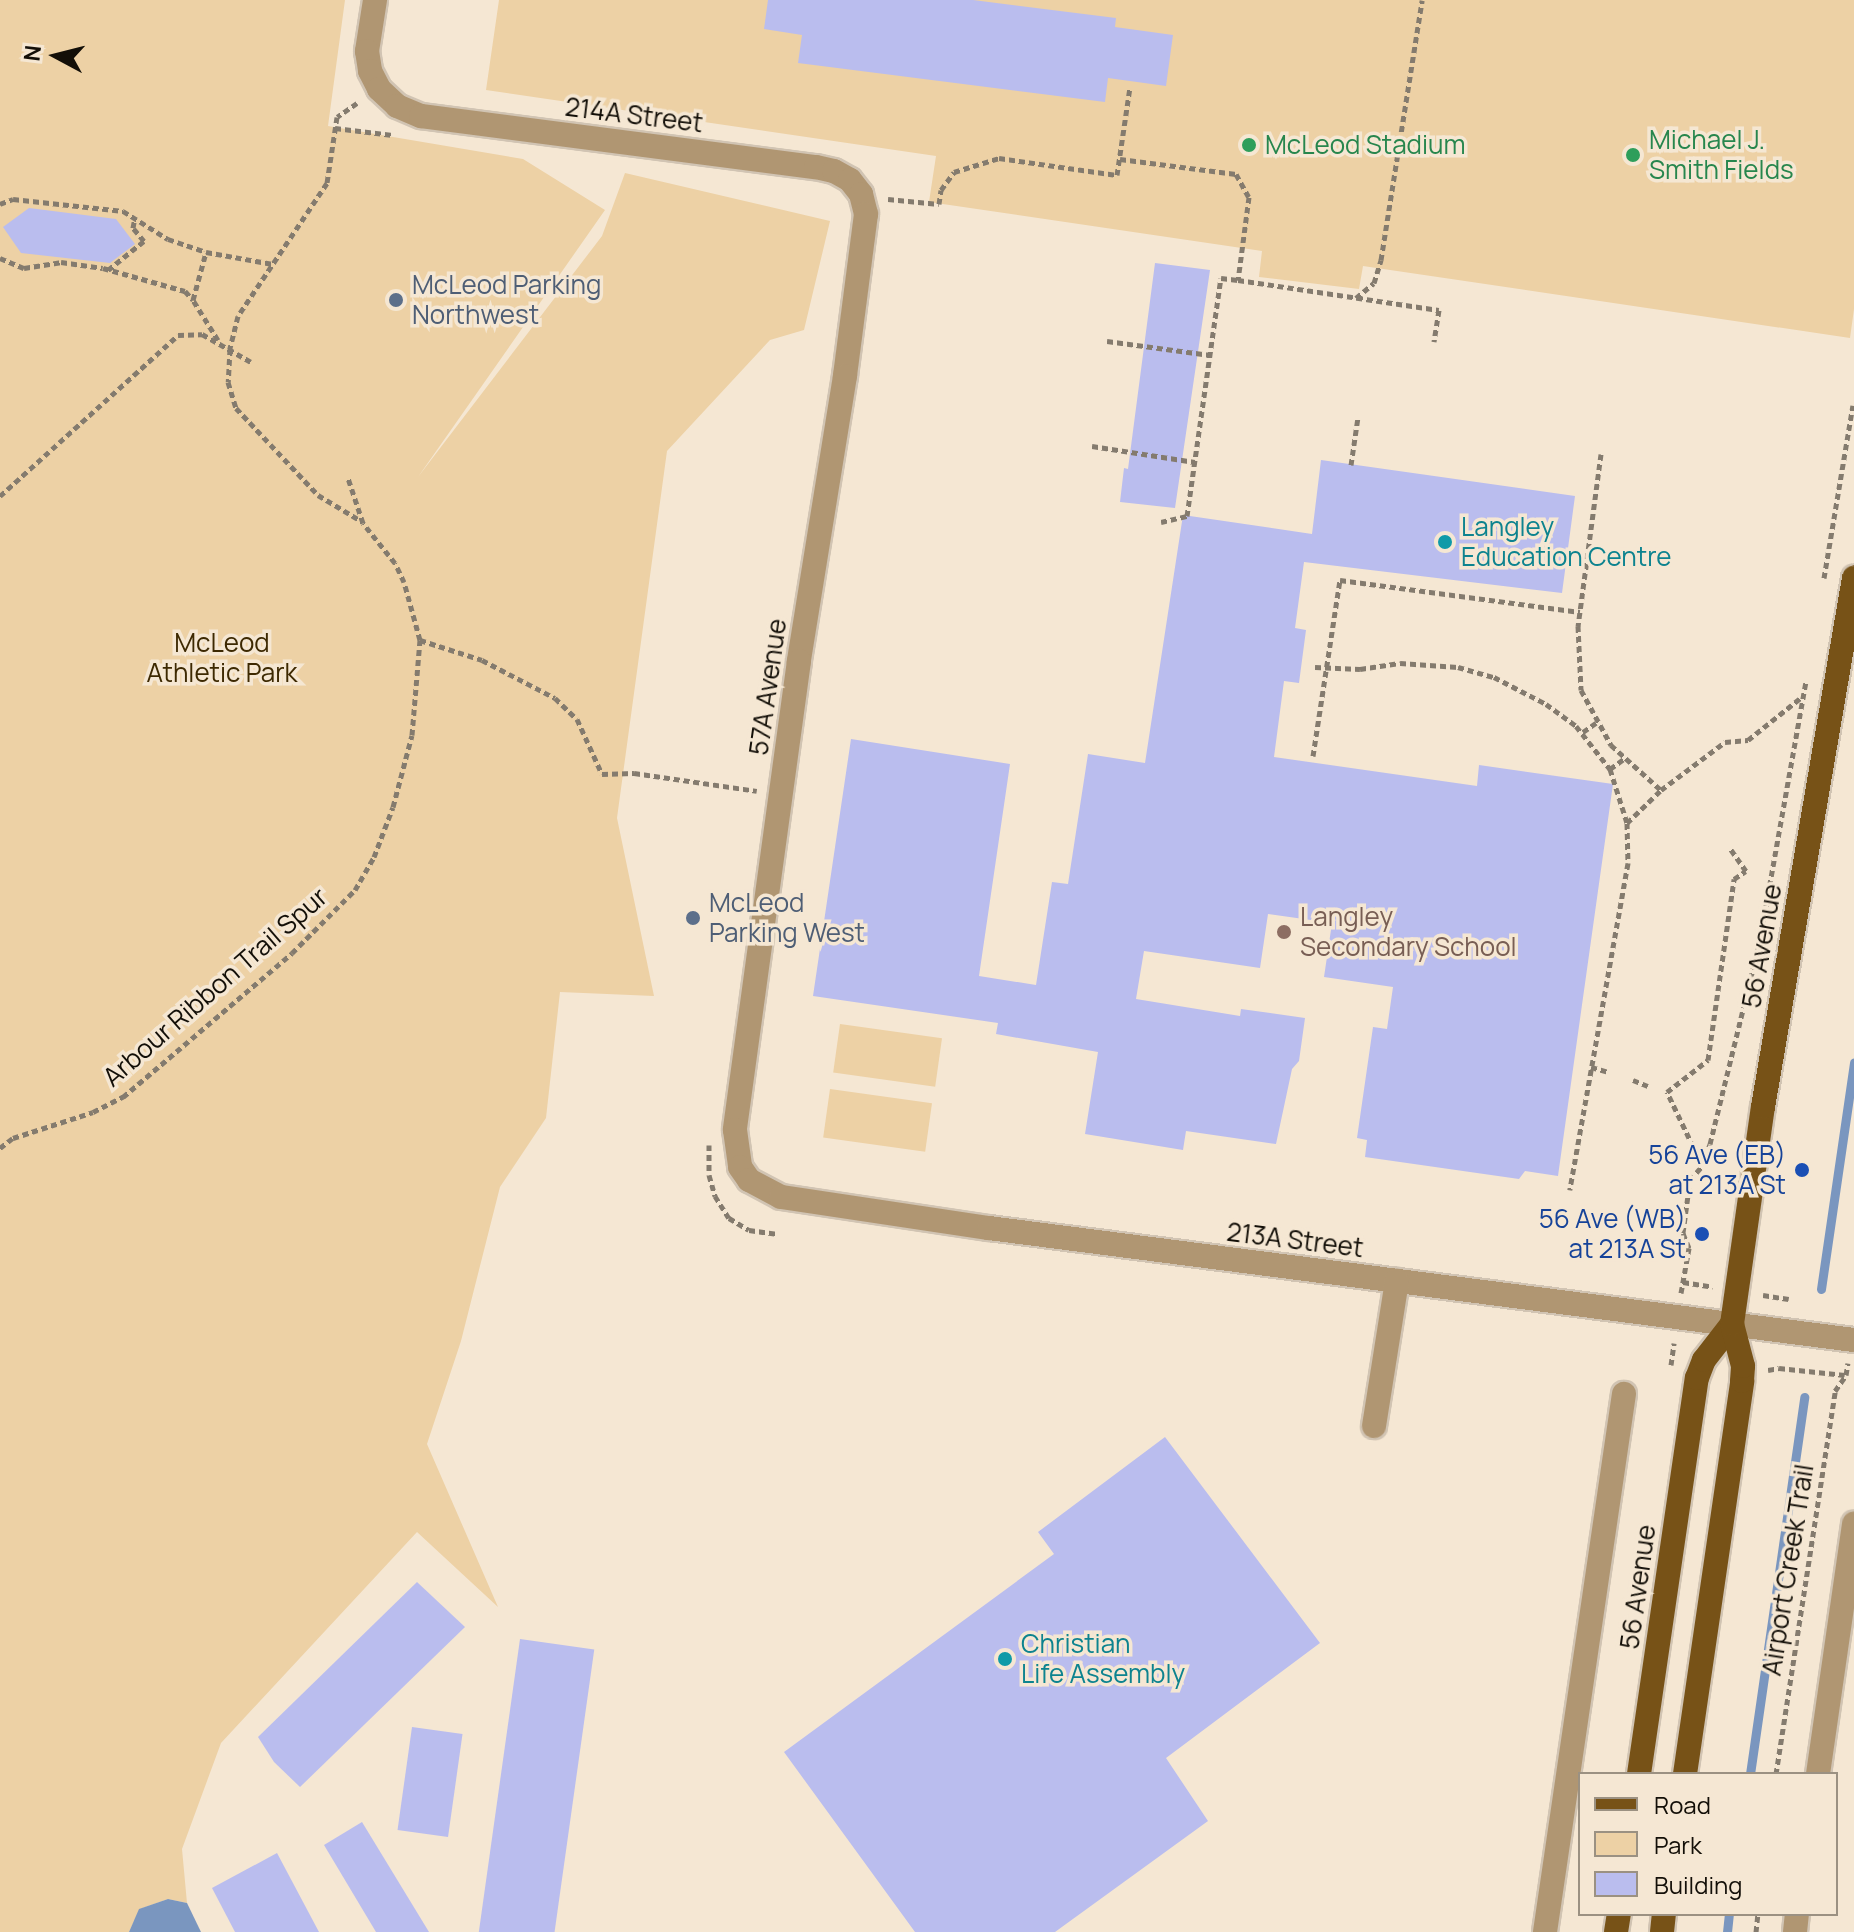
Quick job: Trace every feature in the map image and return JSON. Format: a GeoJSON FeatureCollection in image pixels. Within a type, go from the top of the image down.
{"type":"FeatureCollection","features":[{"type":"Feature","properties":{"kind":"main road","name":"56 Avenue"},"geometry":{"type":"LineString","coordinates":[[1685,1772],[1742,1381],[1743,1366],[1732,1324],[1763,1107],[1854,578]]}},
{"type":"Feature","properties":{"kind":"main road","name":"56 Avenue"},"geometry":{"type":"LineString","coordinates":[[1639,1772],[1697,1378],[1704,1360],[1732,1324]]}},
{"type":"Feature","properties":{"kind":"street"},"geometry":{"type":"LineString","coordinates":[[375,0],[367,51],[370,71],[379,89]]}},
{"type":"Feature","properties":{"kind":"street","name":"214A Street"},"geometry":{"type":"LineString","coordinates":[[379,89],[397,106],[421,116],[834,171],[850,180],[861,194],[866,214]]}},
{"type":"Feature","properties":{"kind":"street","name":"57A Avenue"},"geometry":{"type":"LineString","coordinates":[[740,1167],[735,1149],[737,1114],[866,214]]}},
{"type":"Feature","properties":{"kind":"street","name":"213A Street"},"geometry":{"type":"LineString","coordinates":[[740,1167],[749,1180],[781,1197],[989,1228],[1854,1340]]}},
{"type":"Feature","properties":{"kind":"street"},"geometry":{"type":"LineString","coordinates":[[1374,1426],[1397,1281]]}},
{"type":"Feature","properties":{"kind":"street"},"geometry":{"type":"LineString","coordinates":[[1545,1932],[1624,1394]]}},
{"type":"Feature","properties":{"kind":"street"},"geometry":{"type":"LineString","coordinates":[[1818,1772],[1854,1524]]}},
{"type":"Feature","properties":{"kind":"path"},"geometry":{"type":"LineString","coordinates":[[1355,299],[1374,283],[1381,260],[1422,0]]}},
{"type":"Feature","properties":{"kind":"path"},"geometry":{"type":"LineString","coordinates":[[888,199],[939,204],[941,190],[954,172],[999,158],[1117,175],[1130,87]]}},
{"type":"Feature","properties":{"kind":"path"},"geometry":{"type":"LineString","coordinates":[[363,523],[318,495],[236,408],[228,382],[230,349],[238,316],[327,183],[337,117],[379,89]]}},
{"type":"Feature","properties":{"kind":"path"},"geometry":{"type":"LineString","coordinates":[[335,128],[402,136]]}},
{"type":"Feature","properties":{"kind":"path"},"geometry":{"type":"LineString","coordinates":[[1120,159],[1236,174],[1249,197],[1238,280]]}},
{"type":"Feature","properties":{"kind":"path"},"geometry":{"type":"LineString","coordinates":[[0,204],[13,199],[123,211],[168,239],[206,252],[273,264]]}},
{"type":"Feature","properties":{"kind":"path"},"geometry":{"type":"LineString","coordinates":[[108,270],[144,241],[133,228],[135,217]]}},
{"type":"Feature","properties":{"kind":"path"},"geometry":{"type":"LineString","coordinates":[[193,300],[206,252]]}},
{"type":"Feature","properties":{"kind":"path"},"geometry":{"type":"LineString","coordinates":[[0,258],[24,268],[61,262],[108,270],[185,291],[218,341]]}},
{"type":"Feature","properties":{"kind":"path"},"geometry":{"type":"LineString","coordinates":[[1161,522],[1187,516],[1221,278],[1439,310],[1434,342]]}},
{"type":"Feature","properties":{"kind":"path"},"geometry":{"type":"LineString","coordinates":[[0,496],[178,335],[202,334],[251,362]]}},
{"type":"Feature","properties":{"kind":"path"},"geometry":{"type":"LineString","coordinates":[[1107,341],[1210,355]]}},
{"type":"Feature","properties":{"kind":"path"},"geometry":{"type":"LineString","coordinates":[[1824,581],[1853,405]]}},
{"type":"Feature","properties":{"kind":"path"},"geometry":{"type":"LineString","coordinates":[[1351,465],[1358,417]]}},
{"type":"Feature","properties":{"kind":"path"},"geometry":{"type":"LineString","coordinates":[[1092,446],[1195,462]]}},
{"type":"Feature","properties":{"kind":"path"},"geometry":{"type":"LineString","coordinates":[[1601,454],[1580,612],[1578,658],[1581,690],[1596,723],[1624,759],[1661,790]]}},
{"type":"Feature","properties":{"kind":"path","name":"Arbour Ribbon Trail Spur"},"geometry":{"type":"LineString","coordinates":[[0,1148],[13,1138],[93,1112],[123,1097],[292,953],[355,890],[374,857],[393,807],[412,735],[420,640],[404,582],[395,563],[363,523],[348,478]]}},
{"type":"Feature","properties":{"kind":"path"},"geometry":{"type":"LineString","coordinates":[[1313,756],[1340,580],[1580,612]]}},
{"type":"Feature","properties":{"kind":"path"},"geometry":{"type":"LineString","coordinates":[[420,640],[482,660],[555,698],[577,719],[602,774],[634,773],[747,790]]}},
{"type":"Feature","properties":{"kind":"path"},"geometry":{"type":"LineString","coordinates":[[1315,667],[1326,669],[1400,663],[1458,667],[1494,677],[1546,704],[1583,732],[1610,769],[1627,823],[1628,863],[1570,1190]]}},
{"type":"Feature","properties":{"kind":"path"},"geometry":{"type":"LineString","coordinates":[[1683,1282],[1689,1248],[1683,1233],[1690,1180],[1702,1166],[1759,945],[1808,672]]}},
{"type":"Feature","properties":{"kind":"path"},"geometry":{"type":"LineString","coordinates":[[1627,823],[1661,790],[1725,742],[1748,740],[1803,695]]}},
{"type":"Feature","properties":{"kind":"path"},"geometry":{"type":"LineString","coordinates":[[1583,732],[1596,723]]}},
{"type":"Feature","properties":{"kind":"path"},"geometry":{"type":"LineString","coordinates":[[1610,769],[1624,759]]}},
{"type":"Feature","properties":{"kind":"path"},"geometry":{"type":"LineString","coordinates":[[1702,1166],[1667,1092],[1708,1060],[1734,879],[1746,871],[1729,847]]}},
{"type":"Feature","properties":{"kind":"path"},"geometry":{"type":"LineString","coordinates":[[1591,1067],[1608,1072]]}},
{"type":"Feature","properties":{"kind":"path"},"geometry":{"type":"LineString","coordinates":[[1633,1080],[1648,1086]]}},
{"type":"Feature","properties":{"kind":"path"},"geometry":{"type":"LineString","coordinates":[[710,1136],[709,1175],[715,1196],[729,1218],[749,1230],[778,1234]]}},
{"type":"Feature","properties":{"kind":"path","name":"Airport Creek Trail"},"geometry":{"type":"LineString","coordinates":[[1776,1772],[1835,1391],[1846,1375],[1779,1368]]}},
{"type":"Feature","properties":{"kind":"green space","name":"McLeod Athletic Park"},"geometry":{"type":"Polygon","coordinates":[[[0,0],[345,0],[328,126],[523,159],[605,210],[418,477],[602,236],[625,173],[830,221],[804,330],[770,340],[667,451],[617,818],[654,996],[560,992],[546,1118],[500,1187],[461,1341],[427,1444],[498,1607],[417,1532],[221,1743],[182,1849],[187,1903],[168,1899],[140,1909],[129,1932],[0,1932],[0,0]]]}},
{"type":"Feature","properties":{"kind":"green space"},"geometry":{"type":"Polygon","coordinates":[[[499,0],[1854,0],[1854,309],[1850,338],[1363,266],[1359,289],[1259,277],[1262,251],[929,202],[936,156],[486,90],[499,0]]]}},
{"type":"Feature","properties":{"kind":"green space"},"geometry":{"type":"Polygon","coordinates":[[[840,1024],[942,1038],[935,1087],[833,1073],[840,1024]]]}},
{"type":"Feature","properties":{"kind":"green space"},"geometry":{"type":"Polygon","coordinates":[[[830,1089],[932,1103],[925,1152],[823,1138],[830,1089]]]}},
{"type":"Feature","properties":{"kind":"water"},"geometry":{"type":"Polygon","coordinates":[[[168,1899],[187,1903],[201,1932],[129,1932],[139,1909],[168,1899]]]}},
{"type":"Feature","properties":{"kind":"building"},"geometry":{"type":"Polygon","coordinates":[[[768,0],[973,0],[1116,18],[1115,27],[1173,35],[1166,86],[1108,78],[1105,102],[798,63],[802,35],[764,29],[768,0]]]}},
{"type":"Feature","properties":{"kind":"building"},"geometry":{"type":"Polygon","coordinates":[[[29,208],[116,219],[135,244],[110,263],[21,253],[3,227],[29,208]]]}},
{"type":"Feature","properties":{"kind":"building"},"geometry":{"type":"Polygon","coordinates":[[[1155,263],[1210,270],[1175,508],[1120,502],[1124,468],[1128,469],[1155,263]]]}},
{"type":"Feature","properties":{"kind":"building"},"geometry":{"type":"Polygon","coordinates":[[[1321,460],[1575,496],[1562,593],[1304,562],[1295,628],[1306,630],[1299,683],[1284,681],[1274,757],[1477,786],[1479,765],[1613,784],[1558,1176],[1525,1171],[1519,1179],[1365,1157],[1367,1140],[1357,1138],[1373,1027],[1387,1029],[1393,987],[1324,977],[1332,923],[1268,914],[1260,968],[1144,951],[1136,999],[1240,1016],[1241,1009],[1305,1018],[1299,1061],[1292,1069],[1276,1144],[1186,1131],[1183,1150],[1085,1134],[1098,1052],[996,1034],[998,1023],[813,996],[851,739],[1010,764],[979,976],[1036,985],[1052,882],[1068,884],[1088,754],[1145,763],[1183,515],[1312,534],[1321,460]]]}},
{"type":"Feature","properties":{"kind":"building","name":"Christian Life Assembly"},"geometry":{"type":"Polygon","coordinates":[[[1165,1437],[1320,1643],[1166,1758],[1208,1821],[1055,1932],[915,1932],[784,1752],[1054,1554],[1038,1532],[1165,1437]]]}},
{"type":"Feature","properties":{"kind":"building"},"geometry":{"type":"Polygon","coordinates":[[[417,1582],[465,1627],[300,1787],[274,1762],[258,1737],[417,1582]]]}},
{"type":"Feature","properties":{"kind":"building"},"geometry":{"type":"Polygon","coordinates":[[[520,1639],[594,1649],[555,1932],[479,1932],[520,1639]]]}},
{"type":"Feature","properties":{"kind":"building"},"geometry":{"type":"Polygon","coordinates":[[[412,1727],[463,1734],[448,1837],[398,1830],[412,1727]]]}},
{"type":"Feature","properties":{"kind":"building"},"geometry":{"type":"Polygon","coordinates":[[[362,1822],[429,1932],[376,1932],[324,1845],[362,1822]]]}},
{"type":"Feature","properties":{"kind":"building"},"geometry":{"type":"Polygon","coordinates":[[[277,1853],[319,1932],[235,1932],[212,1888],[277,1853]]]}},
{"type":"Feature","properties":{"kind":"waterway"},"geometry":{"type":"LineString","coordinates":[[1821,1289],[1854,1062]]}},
{"type":"Feature","properties":{"kind":"waterway"},"geometry":{"type":"LineString","coordinates":[[1750,1772],[1804,1397]]}},
{"type":"Feature","properties":{"kind":"waterway"},"geometry":{"type":"LineString","coordinates":[[1727,1932],[1729,1916]]}},
{"type":"Feature","properties":{"kind":"place","name":"McLeod Stadium"},"geometry":{"type":"Point","coordinates":[1249,145]}},
{"type":"Feature","properties":{"kind":"place","name":"Michael J. Smith Fields"},"geometry":{"type":"Point","coordinates":[1633,155]}},
{"type":"Feature","properties":{"kind":"place","name":"McLeod Parking Northwest"},"geometry":{"type":"Point","coordinates":[396,300]}},
{"type":"Feature","properties":{"kind":"place","name":"Langley Education Centre"},"geometry":{"type":"Point","coordinates":[1445,542]}},
{"type":"Feature","properties":{"kind":"place","name":"McLeod Parking West"},"geometry":{"type":"Point","coordinates":[693,918]}},
{"type":"Feature","properties":{"kind":"place","name":"Langley Secondary School"},"geometry":{"type":"Point","coordinates":[1284,932]}},
{"type":"Feature","properties":{"kind":"place","name":"56 Ave (EB) at 213A St"},"geometry":{"type":"Point","coordinates":[1802,1170]}},
{"type":"Feature","properties":{"kind":"place","name":"56 Ave (WB) at 213A St"},"geometry":{"type":"Point","coordinates":[1702,1234]}},
{"type":"Feature","properties":{"kind":"place","name":"Christian Life Assembly"},"geometry":{"type":"Point","coordinates":[1005,1659]}}]}
